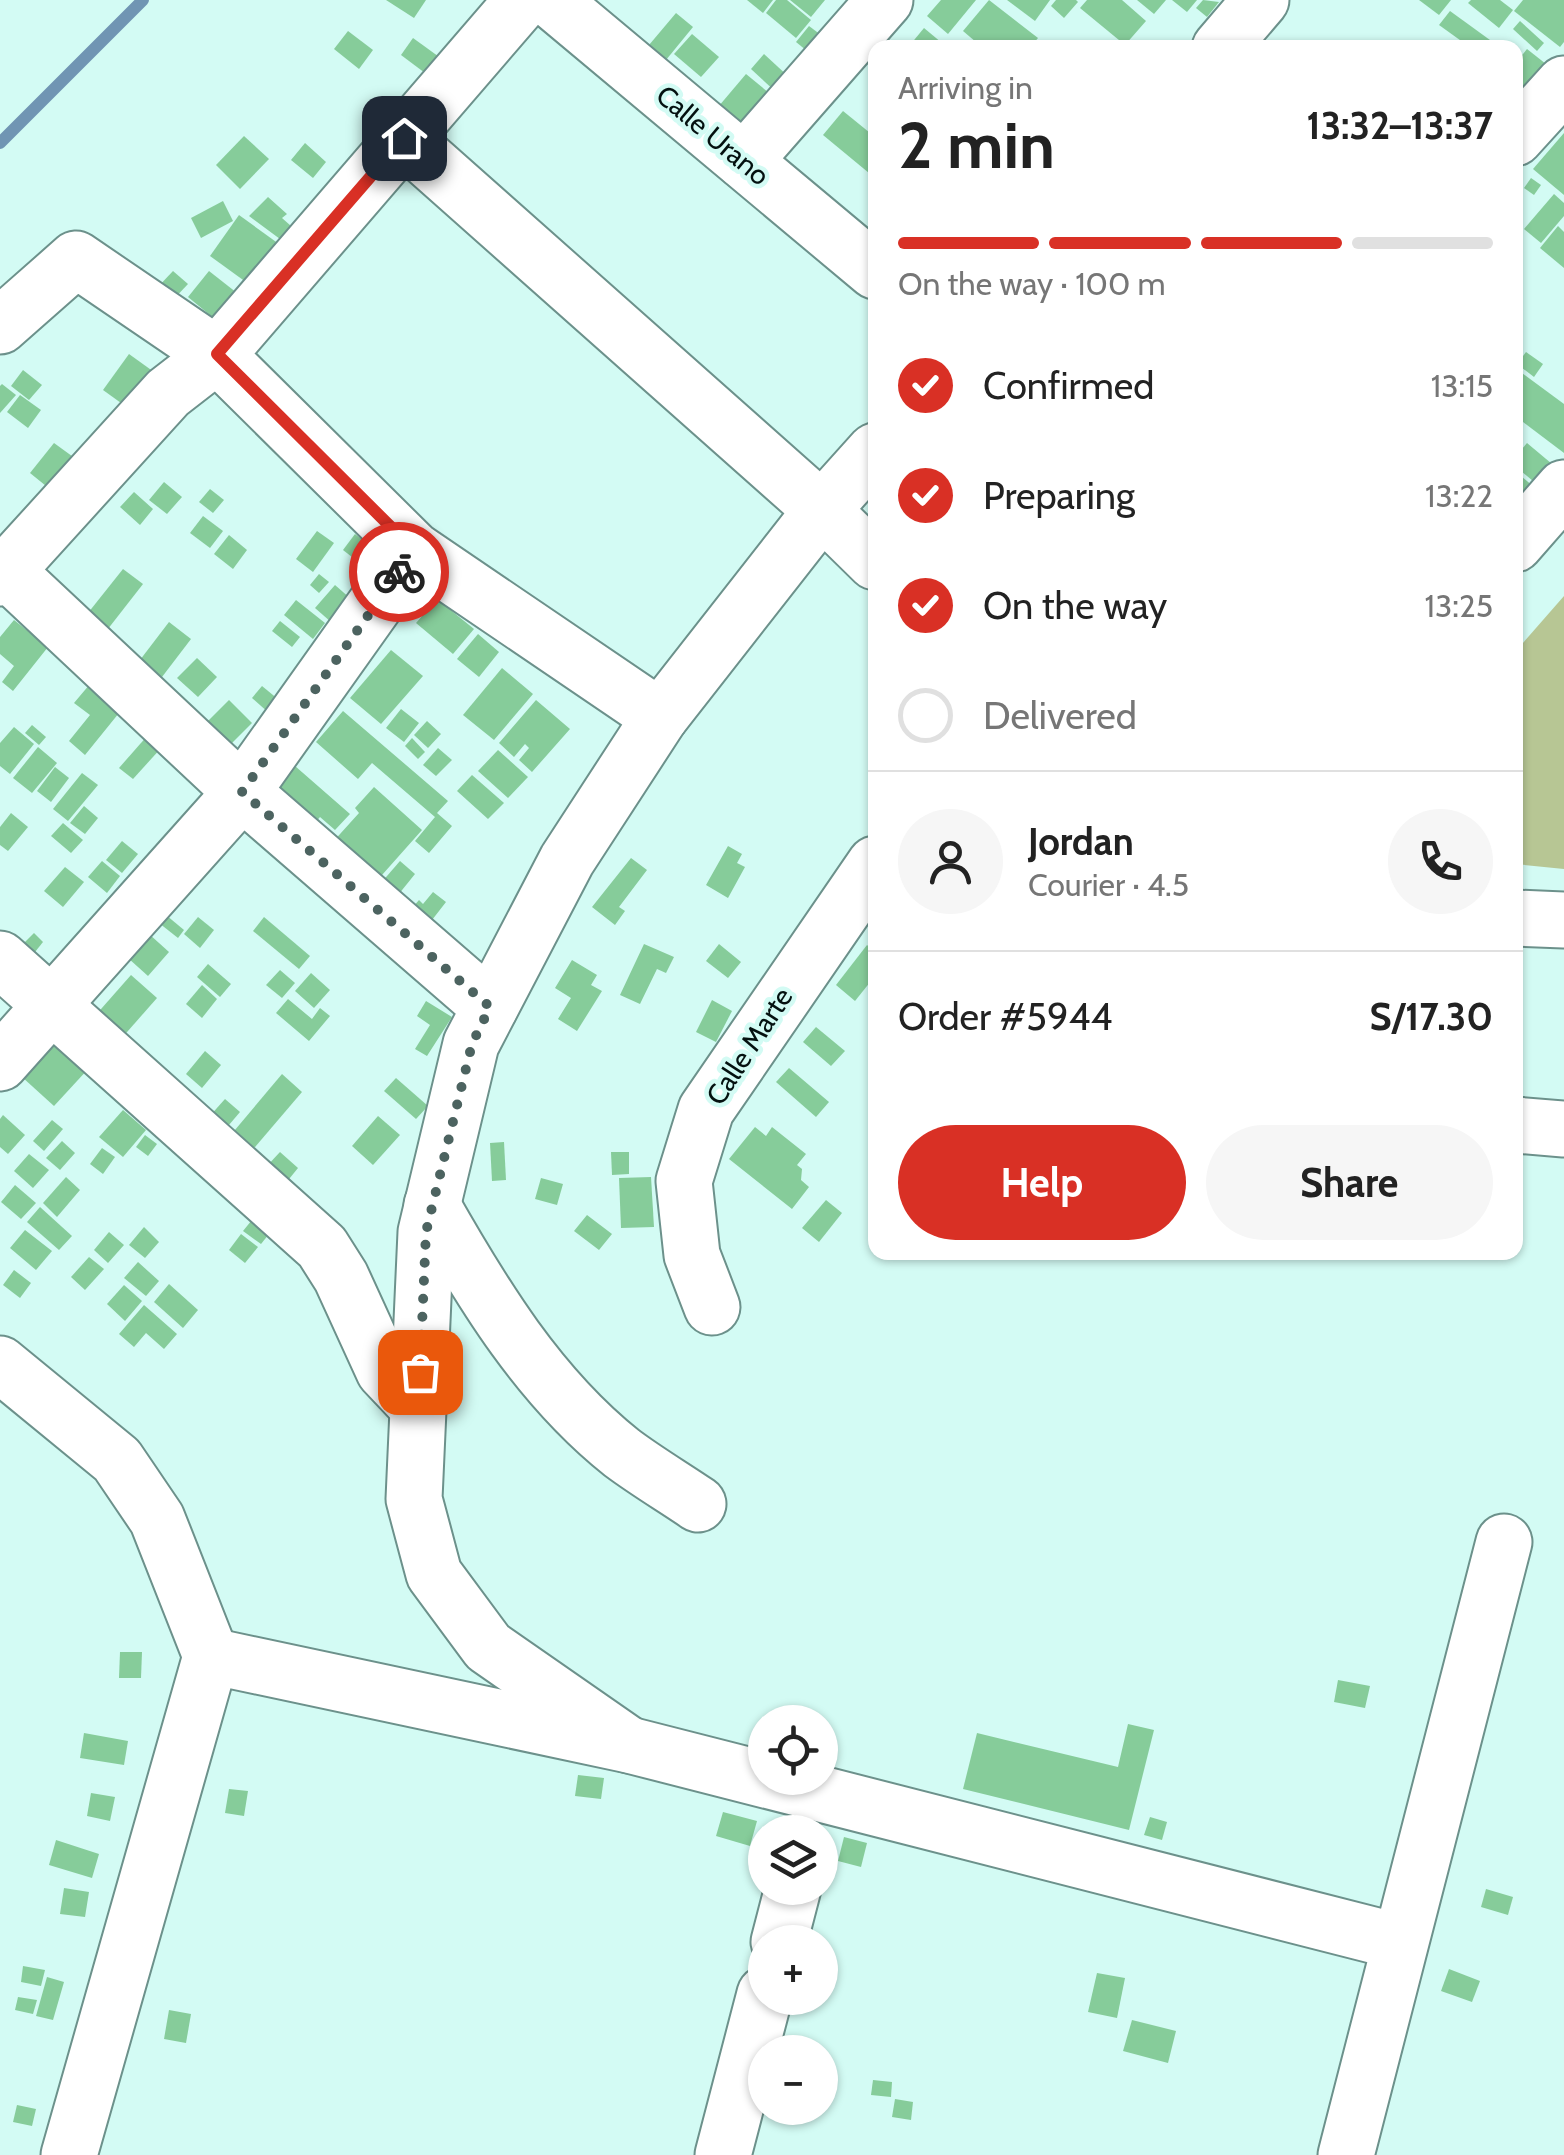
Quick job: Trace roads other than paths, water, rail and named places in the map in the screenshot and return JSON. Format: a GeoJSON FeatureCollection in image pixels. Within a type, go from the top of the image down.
{"type":"FeatureCollection","features":[{"type":"Feature","properties":{"kind":"street"},"geometry":{"type":"LineString","coordinates":[[490,1007],[242,792],[2,571],[168,393],[217,354],[522,0]]}},
{"type":"Feature","properties":{"kind":"street","name":"Calle Urano"},"geometry":{"type":"LineString","coordinates":[[552,0],[868,265]]}},
{"type":"Feature","properties":{"kind":"street"},"geometry":{"type":"LineString","coordinates":[[744,160],[884,0]]}},
{"type":"Feature","properties":{"kind":"street"},"geometry":{"type":"LineString","coordinates":[[1227,40],[1260,0]]}},
{"type":"Feature","properties":{"kind":"street"},"geometry":{"type":"LineString","coordinates":[[1523,129],[1564,84]]}},
{"type":"Feature","properties":{"kind":"street"},"geometry":{"type":"LineString","coordinates":[[404,138],[868,555]]}},
{"type":"Feature","properties":{"kind":"street"},"geometry":{"type":"LineString","coordinates":[[0,326],[76,259],[217,354],[414,550],[660,718]]}},
{"type":"Feature","properties":{"kind":"street"},"geometry":{"type":"LineString","coordinates":[[629,1745],[488,1647],[434,1574],[414,1499],[426,1232],[472,1044],[567,860],[660,718],[822,510],[868,459]]}},
{"type":"Feature","properties":{"kind":"street"},"geometry":{"type":"LineString","coordinates":[[1523,535],[1564,488]]}},
{"type":"Feature","properties":{"kind":"street"},"geometry":{"type":"LineString","coordinates":[[0,1064],[242,792],[414,550]]}},
{"type":"Feature","properties":{"kind":"street","name":"Calle Marte"},"geometry":{"type":"LineString","coordinates":[[712,1308],[692,1255],[684,1181],[706,1110],[868,887]]}},
{"type":"Feature","properties":{"kind":"street"},"geometry":{"type":"LineString","coordinates":[[1523,918],[1564,920]]}},
{"type":"Feature","properties":{"kind":"street"},"geometry":{"type":"LineString","coordinates":[[0,959],[322,1246],[384,1372],[418,1408]]}},
{"type":"Feature","properties":{"kind":"street"},"geometry":{"type":"LineString","coordinates":[[1523,1126],[1564,1129]]}},
{"type":"Feature","properties":{"kind":"street"},"geometry":{"type":"LineString","coordinates":[[432,1205],[486,1300],[557,1390],[621,1452],[698,1504]]}},
{"type":"Feature","properties":{"kind":"street"},"geometry":{"type":"LineString","coordinates":[[0,1364],[117,1460],[157,1518],[211,1656],[70,2155]]}},
{"type":"Feature","properties":{"kind":"street"},"geometry":{"type":"LineString","coordinates":[[1346,2155],[1504,1542]]}},
{"type":"Feature","properties":{"kind":"street"},"geometry":{"type":"LineString","coordinates":[[211,1656],[629,1745],[813,1812],[1400,1942]]}},
{"type":"Feature","properties":{"kind":"street"},"geometry":{"type":"LineString","coordinates":[[723,2155],[760,2015]]}},
{"type":"Feature","properties":{"kind":"waterway"},"geometry":{"type":"LineString","coordinates":[[0,143],[143,0]]}}]}
